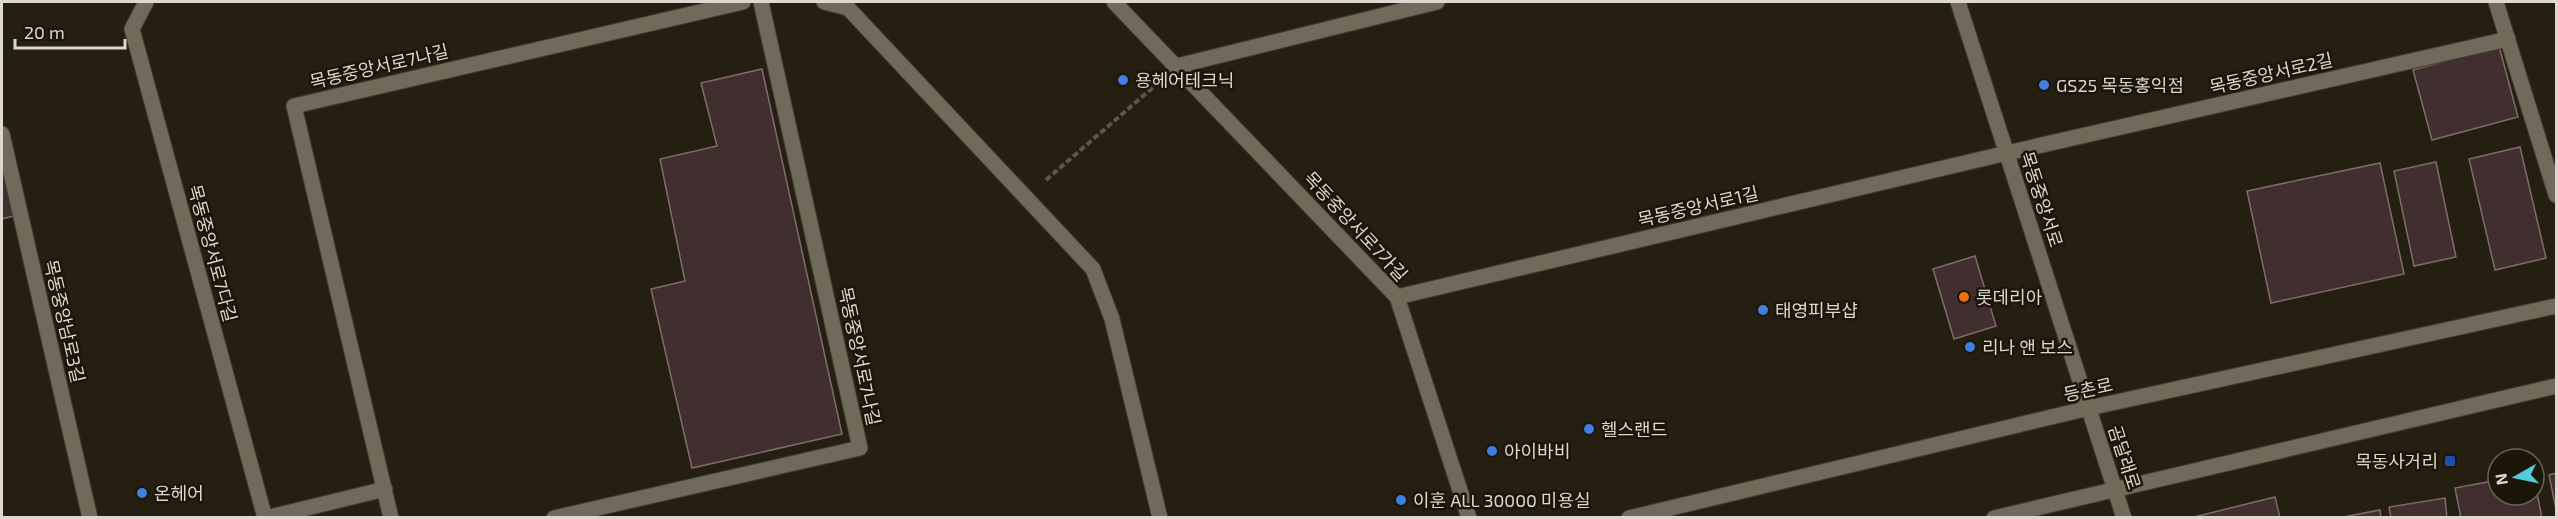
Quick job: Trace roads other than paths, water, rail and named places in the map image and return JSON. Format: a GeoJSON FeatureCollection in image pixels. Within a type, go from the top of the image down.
{"type":"FeatureCollection","features":[{"type":"Feature","properties":{"kind":"street","name":"목동중앙서로7다길"},"geometry":{"type":"LineString","coordinates":[[146,2],[132,29],[265,518]]}},
{"type":"Feature","properties":{"kind":"street","name":"목동중앙서로7나길"},"geometry":{"type":"LineString","coordinates":[[391,518],[294,106],[744,2]]}},
{"type":"Feature","properties":{"kind":"street","name":"목동중앙서로7나길"},"geometry":{"type":"LineString","coordinates":[[554,518],[860,448],[761,2]]}},
{"type":"Feature","properties":{"kind":"street"},"geometry":{"type":"LineString","coordinates":[[824,2],[848,8],[1093,269],[1112,319],[1160,518]]}},
{"type":"Feature","properties":{"kind":"street","name":"목동중앙서로7가길"},"geometry":{"type":"LineString","coordinates":[[1114,2],[1397,297],[1469,518]]}},
{"type":"Feature","properties":{"kind":"street"},"geometry":{"type":"LineString","coordinates":[[1177,66],[1437,2]]}},
{"type":"Feature","properties":{"kind":"street","name":"목동중앙서로"},"geometry":{"type":"LineString","coordinates":[[1958,2],[2089,408]]}},
{"type":"Feature","properties":{"kind":"street"},"geometry":{"type":"LineString","coordinates":[[2496,2],[2556,195]]}},
{"type":"Feature","properties":{"kind":"street","name":"목동중앙서로2길"},"geometry":{"type":"LineString","coordinates":[[2007,153],[2508,39]]}},
{"type":"Feature","properties":{"kind":"street","name":"목동중앙남로3길"},"geometry":{"type":"LineString","coordinates":[[2,134],[90,518]]}},
{"type":"Feature","properties":{"kind":"street","name":"목동중앙서로1길"},"geometry":{"type":"LineString","coordinates":[[1397,297],[2007,153]]}},
{"type":"Feature","properties":{"kind":"street","name":"등촌로"},"geometry":{"type":"LineString","coordinates":[[1629,518],[2089,408],[2556,306]]}},
{"type":"Feature","properties":{"kind":"street"},"geometry":{"type":"LineString","coordinates":[[1994,518],[2556,386]]}},
{"type":"Feature","properties":{"kind":"street","name":"곰달래로"},"geometry":{"type":"LineString","coordinates":[[2089,408],[2124,518]]}},
{"type":"Feature","properties":{"kind":"street"},"geometry":{"type":"LineString","coordinates":[[265,518],[385,489]]}},
{"type":"Feature","properties":{"kind":"place","name":"용헤어테크닉"},"geometry":{"type":"Point","coordinates":[1123,80]}},
{"type":"Feature","properties":{"kind":"place","name":"GS25 목동홍익점"},"geometry":{"type":"Point","coordinates":[2044,85]}},
{"type":"Feature","properties":{"kind":"place","name":"롯데리아"},"geometry":{"type":"Point","coordinates":[1964,297]}},
{"type":"Feature","properties":{"kind":"place","name":"태영피부샵"},"geometry":{"type":"Point","coordinates":[1763,310]}},
{"type":"Feature","properties":{"kind":"place","name":"리나 앤 보스"},"geometry":{"type":"Point","coordinates":[1970,347]}},
{"type":"Feature","properties":{"kind":"place","name":"헬스랜드"},"geometry":{"type":"Point","coordinates":[1589,429]}},
{"type":"Feature","properties":{"kind":"place","name":"아이바비"},"geometry":{"type":"Point","coordinates":[1492,451]}},
{"type":"Feature","properties":{"kind":"place","name":"목동사거리"},"geometry":{"type":"Point","coordinates":[2450,461]}},
{"type":"Feature","properties":{"kind":"place","name":"온헤어"},"geometry":{"type":"Point","coordinates":[142,493]}},
{"type":"Feature","properties":{"kind":"place","name":"이훈 ALL 30000 미용실"},"geometry":{"type":"Point","coordinates":[1401,500]}}]}
